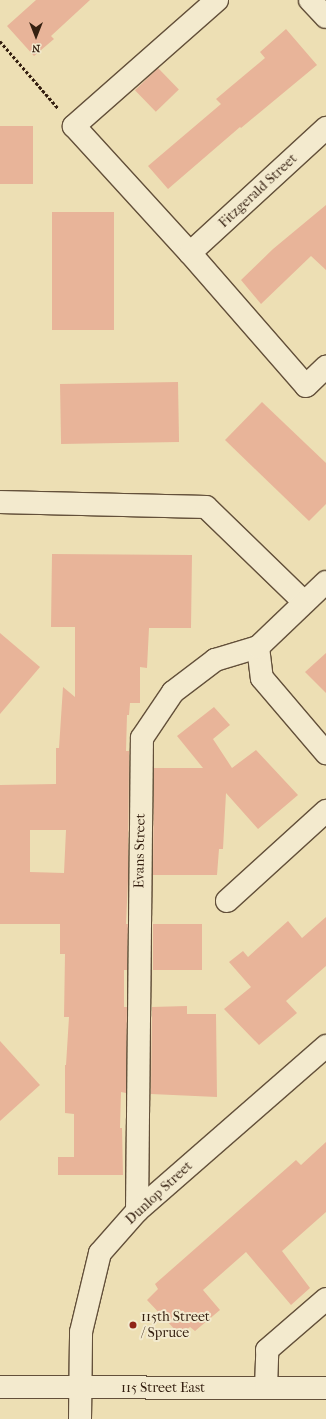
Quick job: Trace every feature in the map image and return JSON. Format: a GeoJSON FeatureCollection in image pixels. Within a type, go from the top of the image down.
{"type":"FeatureCollection","features":[{"type":"Feature","properties":{"kind":"street"},"geometry":{"type":"LineString","coordinates":[[217,0],[74,126],[190,253],[306,386],[326,367]]}},
{"type":"Feature","properties":{"kind":"street"},"geometry":{"type":"LineString","coordinates":[[310,0],[326,18]]}},
{"type":"Feature","properties":{"kind":"street","name":"Fitzgerald Street"},"geometry":{"type":"LineString","coordinates":[[190,253],[326,128]]}},
{"type":"Feature","properties":{"kind":"street"},"geometry":{"type":"LineString","coordinates":[[0,502],[206,506],[304,602]]}},
{"type":"Feature","properties":{"kind":"street","name":"Evans Street"},"geometry":{"type":"LineString","coordinates":[[137,1211],[142,738],[173,692],[215,660],[258,647],[326,582]]}},
{"type":"Feature","properties":{"kind":"street"},"geometry":{"type":"LineString","coordinates":[[258,647],[262,678],[326,753]]}},
{"type":"Feature","properties":{"kind":"street"},"geometry":{"type":"LineString","coordinates":[[226,901],[326,811]]}},
{"type":"Feature","properties":{"kind":"street","name":"Dunlop Street"},"geometry":{"type":"LineString","coordinates":[[80,1419],[81,1332],[100,1253],[137,1211],[326,1046]]}},
{"type":"Feature","properties":{"kind":"street"},"geometry":{"type":"LineString","coordinates":[[266,1388],[267,1350],[326,1299]]}},
{"type":"Feature","properties":{"kind":"street","name":"115 Street East"},"geometry":{"type":"LineString","coordinates":[[0,1387],[326,1388]]}},
{"type":"Feature","properties":{"kind":"path"},"geometry":{"type":"LineString","coordinates":[[0,42],[74,126]]}},
{"type":"Feature","properties":{"kind":"building"},"geometry":{"type":"Polygon","coordinates":[[[36,0],[90,0],[51,36],[54,39],[34,56],[7,26],[36,0]]]}},
{"type":"Feature","properties":{"kind":"building"},"geometry":{"type":"Polygon","coordinates":[[[286,29],[317,65],[241,128],[240,127],[168,189],[148,166],[221,104],[216,99],[265,58],[260,52],[286,29]]]}},
{"type":"Feature","properties":{"kind":"building"},"geometry":{"type":"Polygon","coordinates":[[[158,68],[179,90],[156,112],[135,90],[158,68]]]}},
{"type":"Feature","properties":{"kind":"building"},"geometry":{"type":"Polygon","coordinates":[[[0,126],[33,126],[33,184],[0,184],[0,126]]]}},
{"type":"Feature","properties":{"kind":"building"},"geometry":{"type":"Polygon","coordinates":[[[326,205],[326,270],[311,256],[261,304],[241,280],[273,249],[326,205]]]}},
{"type":"Feature","properties":{"kind":"building"},"geometry":{"type":"Polygon","coordinates":[[[52,212],[114,212],[114,330],[52,330],[52,212]]]}},
{"type":"Feature","properties":{"kind":"building"},"geometry":{"type":"Polygon","coordinates":[[[178,382],[179,442],[61,444],[60,384],[178,382]]]}},
{"type":"Feature","properties":{"kind":"building"},"geometry":{"type":"Polygon","coordinates":[[[262,402],[326,463],[326,504],[309,521],[225,440],[262,402]]]}},
{"type":"Feature","properties":{"kind":"building"},"geometry":{"type":"Polygon","coordinates":[[[52,554],[192,555],[191,628],[149,628],[147,668],[140,667],[140,703],[130,703],[129,715],[127,715],[126,751],[129,751],[128,880],[126,924],[128,924],[127,970],[124,970],[124,1007],[127,1007],[126,1093],[121,1092],[120,1128],[122,1128],[123,1175],[58,1175],[58,1157],[74,1157],[74,1114],[65,1113],[65,1065],[69,1017],[64,1017],[65,954],[60,954],[60,924],[0,924],[0,785],[56,784],[56,748],[59,748],[63,687],[75,697],[75,627],[51,627],[52,554]],[[30,830],[30,872],[64,873],[66,830],[30,830]]]}},
{"type":"Feature","properties":{"kind":"building"},"geometry":{"type":"Polygon","coordinates":[[[0,633],[40,667],[0,714],[0,633]]]}},
{"type":"Feature","properties":{"kind":"building"},"geometry":{"type":"Polygon","coordinates":[[[326,653],[326,693],[305,672],[326,653]]]}},
{"type":"Feature","properties":{"kind":"building"},"geometry":{"type":"Polygon","coordinates":[[[214,707],[230,725],[213,739],[232,768],[256,750],[298,795],[258,829],[226,793],[223,849],[219,849],[217,875],[153,875],[154,768],[203,768],[177,736],[214,707]]]}},
{"type":"Feature","properties":{"kind":"building"},"geometry":{"type":"Polygon","coordinates":[[[326,917],[326,966],[286,1001],[297,1013],[259,1045],[224,1009],[251,987],[229,962],[243,951],[248,957],[288,921],[302,938],[326,917]]]}},
{"type":"Feature","properties":{"kind":"building"},"geometry":{"type":"Polygon","coordinates":[[[153,924],[202,924],[202,970],[153,970],[153,924]]]}},
{"type":"Feature","properties":{"kind":"building"},"geometry":{"type":"Polygon","coordinates":[[[187,1006],[187,1014],[216,1014],[217,1097],[151,1094],[152,1007],[187,1006]]]}},
{"type":"Feature","properties":{"kind":"building"},"geometry":{"type":"Polygon","coordinates":[[[0,1041],[40,1085],[0,1121],[0,1041]]]}},
{"type":"Feature","properties":{"kind":"building"},"geometry":{"type":"Polygon","coordinates":[[[326,1142],[326,1212],[282,1251],[310,1288],[291,1305],[246,1252],[203,1290],[220,1310],[195,1331],[190,1327],[180,1335],[147,1300],[158,1289],[155,1284],[296,1160],[301,1165],[326,1142]]]}},
{"type":"Feature","properties":{"kind":"place","name":"115th Street / Spruce"},"geometry":{"type":"Point","coordinates":[133,1325]}}]}
